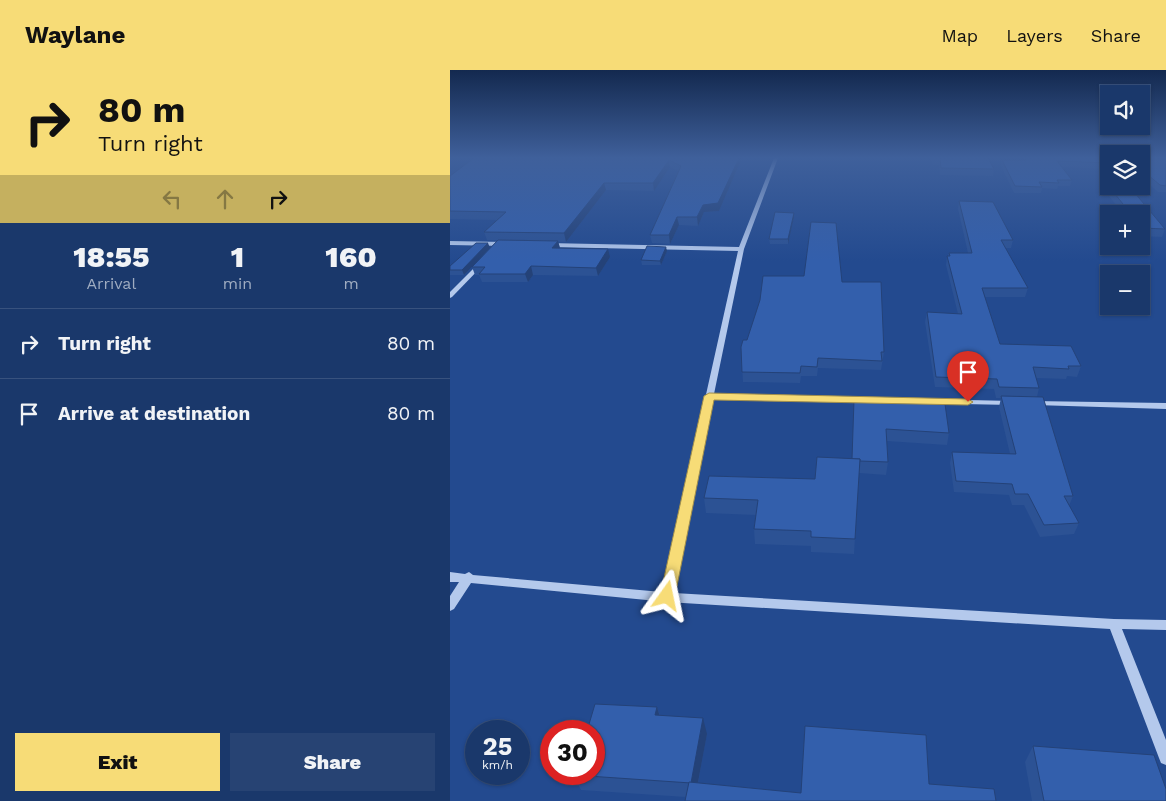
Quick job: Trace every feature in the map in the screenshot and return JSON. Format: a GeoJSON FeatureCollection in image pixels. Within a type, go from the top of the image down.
{"type":"FeatureCollection","features":[{"type":"Feature","properties":{"kind":"street"},"geometry":{"type":"LineString","coordinates":[[667,596],[741,249],[763,192]]}},
{"type":"Feature","properties":{"kind":"street"},"geometry":{"type":"LineString","coordinates":[[450,243],[509,244]]}},
{"type":"Feature","properties":{"kind":"street"},"geometry":{"type":"LineString","coordinates":[[493,251],[500,244]]}},
{"type":"Feature","properties":{"kind":"street"},"geometry":{"type":"LineString","coordinates":[[538,245],[741,249]]}},
{"type":"Feature","properties":{"kind":"street"},"geometry":{"type":"LineString","coordinates":[[450,296],[487,257]]}},
{"type":"Feature","properties":{"kind":"street"},"geometry":{"type":"LineString","coordinates":[[709,396],[1017,403]]}},
{"type":"Feature","properties":{"kind":"street"},"geometry":{"type":"LineString","coordinates":[[1027,403],[1166,406]]}},
{"type":"Feature","properties":{"kind":"street"},"geometry":{"type":"LineString","coordinates":[[450,577],[469,577],[667,596],[1114,624],[1166,624]]}},
{"type":"Feature","properties":{"kind":"street"},"geometry":{"type":"LineString","coordinates":[[450,606],[469,577]]}},
{"type":"Feature","properties":{"kind":"street"},"geometry":{"type":"LineString","coordinates":[[1114,624],[1166,758]]}},
{"type":"Feature","properties":{"kind":"building"},"geometry":{"type":"Polygon","coordinates":[[[450,192],[597,192],[564,233],[484,232],[506,212],[450,211],[450,192]]]}},
{"type":"Feature","properties":{"kind":"building"},"geometry":{"type":"Polygon","coordinates":[[[669,192],[723,192],[718,203],[703,205],[697,217],[677,217],[669,235],[650,235],[669,192]]]}},
{"type":"Feature","properties":{"kind":"building"},"geometry":{"type":"Polygon","coordinates":[[[1116,195],[1137,195],[1145,205],[1124,205],[1116,195]]]}},
{"type":"Feature","properties":{"kind":"building"},"geometry":{"type":"Polygon","coordinates":[[[959,201],[993,202],[1013,240],[1001,240],[1028,288],[982,288],[1000,344],[1071,346],[1081,366],[1068,366],[1069,369],[1033,367],[1039,388],[999,387],[997,379],[936,377],[927,312],[962,314],[947,256],[950,256],[949,253],[972,253],[959,201]]]}},
{"type":"Feature","properties":{"kind":"building"},"geometry":{"type":"Polygon","coordinates":[[[1150,211],[1165,229],[1150,228],[1150,211]]]}},
{"type":"Feature","properties":{"kind":"building"},"geometry":{"type":"Polygon","coordinates":[[[775,212],[794,213],[788,239],[769,239],[775,212]]]}},
{"type":"Feature","properties":{"kind":"building"},"geometry":{"type":"Polygon","coordinates":[[[811,222],[836,223],[842,282],[881,282],[884,352],[881,352],[882,361],[818,358],[817,367],[801,366],[800,373],[742,372],[741,347],[743,340],[747,340],[760,300],[763,276],[804,276],[811,222]]]}},
{"type":"Feature","properties":{"kind":"building"},"geometry":{"type":"Polygon","coordinates":[[[498,240],[558,241],[552,248],[608,249],[596,268],[531,266],[525,274],[479,274],[485,267],[472,267],[498,240]]]}},
{"type":"Feature","properties":{"kind":"building"},"geometry":{"type":"Polygon","coordinates":[[[476,243],[488,243],[462,270],[450,270],[450,266],[476,243]]]}},
{"type":"Feature","properties":{"kind":"building"},"geometry":{"type":"Polygon","coordinates":[[[647,246],[666,247],[660,261],[641,260],[647,246]]]}},
{"type":"Feature","properties":{"kind":"building"},"geometry":{"type":"Polygon","coordinates":[[[1001,396],[1043,397],[1073,496],[1064,496],[1079,523],[1044,525],[1028,494],[1015,494],[1012,484],[956,481],[952,452],[1016,454],[1001,396]]]}},
{"type":"Feature","properties":{"kind":"building"},"geometry":{"type":"Polygon","coordinates":[[[854,400],[945,404],[949,433],[886,429],[888,462],[852,459],[854,400]]]}},
{"type":"Feature","properties":{"kind":"building"},"geometry":{"type":"Polygon","coordinates":[[[817,457],[860,459],[855,539],[811,537],[811,531],[754,529],[758,500],[704,498],[709,476],[815,479],[817,457]]]}},
{"type":"Feature","properties":{"kind":"building"},"geometry":{"type":"Polygon","coordinates":[[[595,704],[657,707],[655,715],[703,718],[691,783],[605,777],[605,720],[590,720],[595,704]]]}},
{"type":"Feature","properties":{"kind":"building"},"geometry":{"type":"Polygon","coordinates":[[[805,726],[926,735],[929,784],[994,789],[996,801],[685,801],[689,782],[801,793],[805,726]]]}},
{"type":"Feature","properties":{"kind":"building"},"geometry":{"type":"Polygon","coordinates":[[[1033,746],[1154,755],[1166,789],[1166,801],[1044,801],[1033,746]]]}},
{"type":"Feature","properties":{"kind":"route"},"geometry":{"type":"LineString","coordinates":[[667,596],[709,396],[968,402]]}}]}
